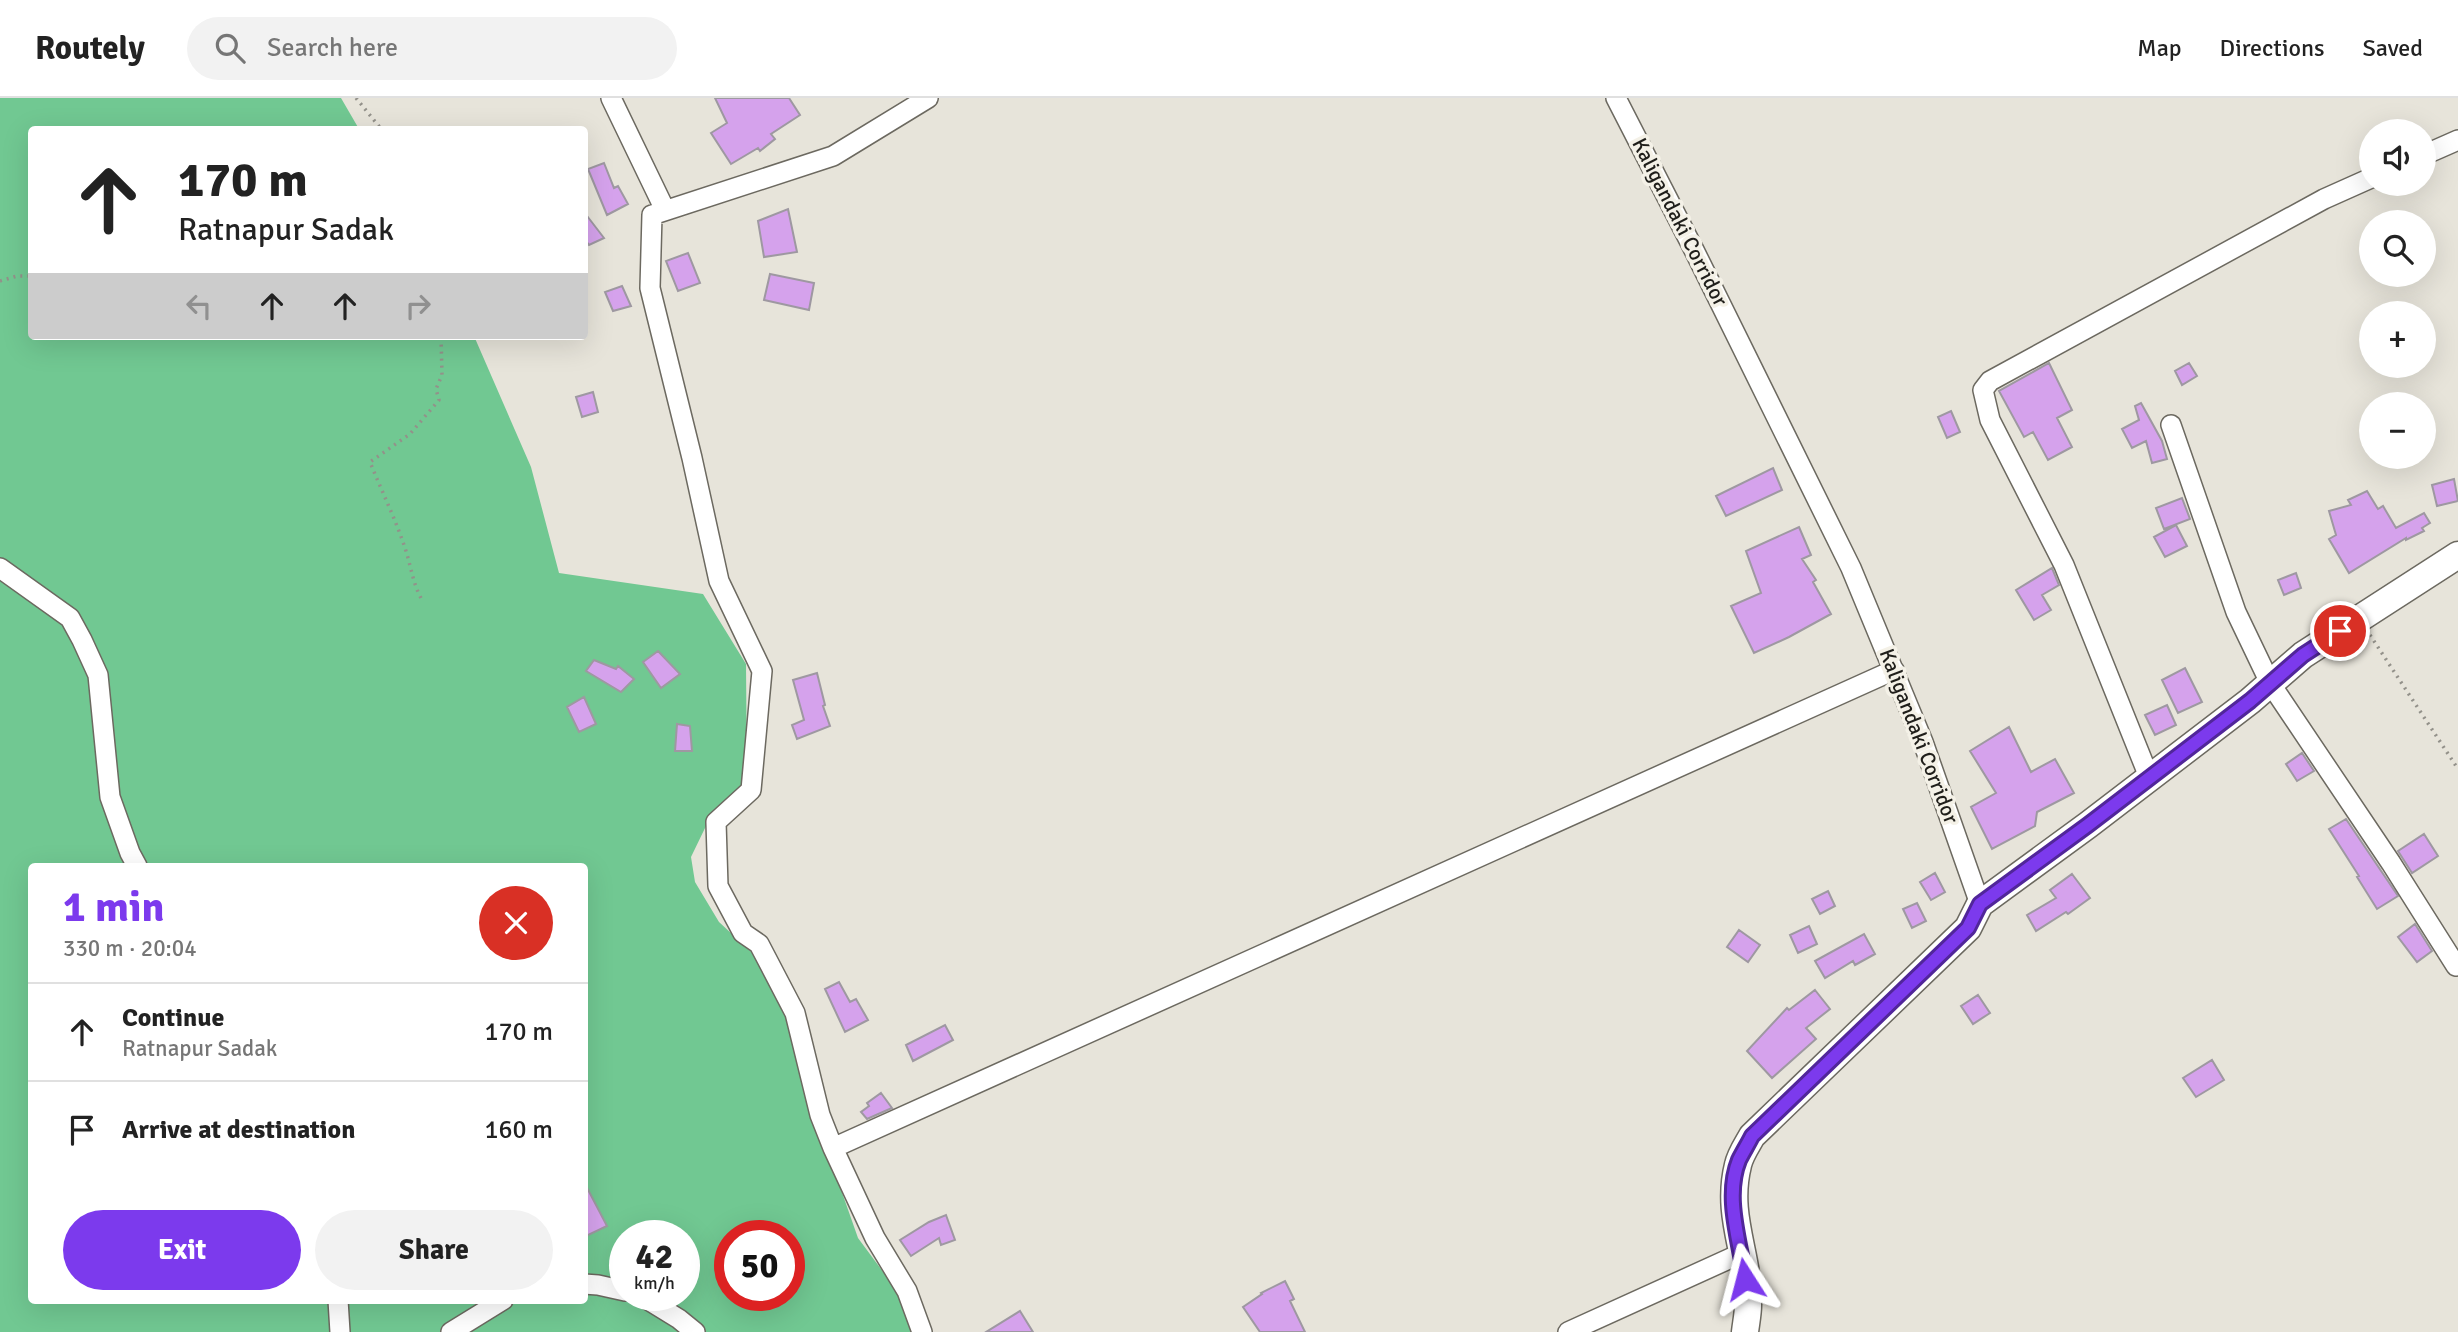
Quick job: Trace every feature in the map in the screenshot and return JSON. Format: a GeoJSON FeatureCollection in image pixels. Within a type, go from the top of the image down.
{"type":"FeatureCollection","features":[{"type":"Feature","properties":{"kind":"main road"},"geometry":{"type":"LineString","coordinates":[[1745,1332],[1749,1304],[1742,1253],[1734,1221],[1734,1188],[1738,1163],[1752,1136],[1968,928],[1980,904],[2250,701],[2303,655],[2458,555]]}},
{"type":"Feature","properties":{"kind":"street"},"geometry":{"type":"LineString","coordinates":[[611,98],[665,210]]}},
{"type":"Feature","properties":{"kind":"street"},"geometry":{"type":"LineString","coordinates":[[922,1332],[907,1291],[875,1238],[833,1149],[820,1115],[795,1013],[759,944],[743,933],[718,886],[716,822],[751,790],[762,671],[719,581],[650,288],[652,215],[833,156],[928,98]]}},
{"type":"Feature","properties":{"kind":"street","name":"Kaligandaki Corridor"},"geometry":{"type":"LineString","coordinates":[[1616,98],[1851,568],[1923,742],[1980,904]]}},
{"type":"Feature","properties":{"kind":"street"},"geometry":{"type":"LineString","coordinates":[[2436,150],[2458,140]]}},
{"type":"Feature","properties":{"kind":"street"},"geometry":{"type":"LineString","coordinates":[[2149,777],[2064,565],[1990,420],[1983,390],[1998,376],[2324,199],[2359,183]]}},
{"type":"Feature","properties":{"kind":"street"},"geometry":{"type":"LineString","coordinates":[[2171,425],[2236,612],[2270,683],[2391,863],[2456,966]]}},
{"type":"Feature","properties":{"kind":"street"},"geometry":{"type":"LineString","coordinates":[[0,568],[70,618],[82,640],[98,675],[110,797],[135,863]]}},
{"type":"Feature","properties":{"kind":"street"},"geometry":{"type":"LineString","coordinates":[[833,1149],[1894,670]]}},
{"type":"Feature","properties":{"kind":"street"},"geometry":{"type":"LineString","coordinates":[[1568,1332],[1742,1253]]}},
{"type":"Feature","properties":{"kind":"street"},"geometry":{"type":"LineString","coordinates":[[588,1284],[609,1287]]}},
{"type":"Feature","properties":{"kind":"street"},"geometry":{"type":"LineString","coordinates":[[338,1304],[340,1332]]}},
{"type":"Feature","properties":{"kind":"street"},"geometry":{"type":"LineString","coordinates":[[451,1332],[496,1304]]}},
{"type":"Feature","properties":{"kind":"street"},"geometry":{"type":"LineString","coordinates":[[666,1311],[695,1332]]}},
{"type":"Feature","properties":{"kind":"path"},"geometry":{"type":"LineString","coordinates":[[356,98],[379,126]]}},
{"type":"Feature","properties":{"kind":"path"},"geometry":{"type":"LineString","coordinates":[[0,281],[28,275]]}},
{"type":"Feature","properties":{"kind":"path"},"geometry":{"type":"LineString","coordinates":[[421,598],[392,514],[370,463],[410,434],[439,400],[436,388],[442,375],[442,340]]}},
{"type":"Feature","properties":{"kind":"path"},"geometry":{"type":"LineString","coordinates":[[2359,619],[2458,769]]}},
{"type":"Feature","properties":{"kind":"green space"},"geometry":{"type":"Polygon","coordinates":[[[0,98],[341,98],[357,126],[28,126],[28,340],[476,340],[531,467],[559,573],[703,594],[746,664],[747,783],[706,826],[691,857],[695,882],[719,922],[759,959],[787,1017],[813,1110],[858,1238],[901,1296],[915,1332],[0,1332],[0,98]]]}},
{"type":"Feature","properties":{"kind":"building"},"geometry":{"type":"Polygon","coordinates":[[[715,98],[789,98],[800,115],[771,134],[775,139],[760,151],[758,148],[731,164],[711,133],[727,123],[715,98]]]}},
{"type":"Feature","properties":{"kind":"building"},"geometry":{"type":"Polygon","coordinates":[[[604,163],[614,188],[618,186],[628,204],[607,215],[588,169],[604,163]]]}},
{"type":"Feature","properties":{"kind":"building"},"geometry":{"type":"Polygon","coordinates":[[[788,209],[797,252],[764,257],[758,221],[788,209]]]}},
{"type":"Feature","properties":{"kind":"building"},"geometry":{"type":"Polygon","coordinates":[[[588,217],[604,238],[588,244],[588,217]]]}},
{"type":"Feature","properties":{"kind":"building"},"geometry":{"type":"Polygon","coordinates":[[[688,253],[700,283],[678,291],[666,261],[688,253]]]}},
{"type":"Feature","properties":{"kind":"building"},"geometry":{"type":"Polygon","coordinates":[[[770,274],[814,283],[809,310],[764,300],[770,274]]]}},
{"type":"Feature","properties":{"kind":"building"},"geometry":{"type":"Polygon","coordinates":[[[622,286],[631,306],[613,311],[605,292],[622,286]]]}},
{"type":"Feature","properties":{"kind":"building"},"geometry":{"type":"Polygon","coordinates":[[[2049,363],[2072,410],[2057,418],[2072,447],[2048,460],[2033,432],[2024,437],[1999,391],[2049,363]]]}},
{"type":"Feature","properties":{"kind":"building"},"geometry":{"type":"Polygon","coordinates":[[[2189,363],[2197,376],[2182,385],[2175,371],[2189,363]]]}},
{"type":"Feature","properties":{"kind":"building"},"geometry":{"type":"Polygon","coordinates":[[[593,392],[598,412],[582,417],[576,397],[593,392]]]}},
{"type":"Feature","properties":{"kind":"building"},"geometry":{"type":"Polygon","coordinates":[[[2141,403],[2162,441],[2167,459],[2152,463],[2146,441],[2132,448],[2122,429],[2139,420],[2135,406],[2141,403]]]}},
{"type":"Feature","properties":{"kind":"building"},"geometry":{"type":"Polygon","coordinates":[[[1951,411],[1960,432],[1947,438],[1938,417],[1951,411]]]}},
{"type":"Feature","properties":{"kind":"building"},"geometry":{"type":"Polygon","coordinates":[[[1773,468],[1782,490],[1726,516],[1716,496],[1773,468]]]}},
{"type":"Feature","properties":{"kind":"building"},"geometry":{"type":"Polygon","coordinates":[[[2454,479],[2458,501],[2437,506],[2432,485],[2454,479]]]}},
{"type":"Feature","properties":{"kind":"building"},"geometry":{"type":"Polygon","coordinates":[[[2367,491],[2378,509],[2383,506],[2396,528],[2424,513],[2430,523],[2422,528],[2424,531],[2406,538],[2349,573],[2329,539],[2336,535],[2329,511],[2351,505],[2348,500],[2367,491]]]}},
{"type":"Feature","properties":{"kind":"building"},"geometry":{"type":"Polygon","coordinates":[[[2182,498],[2190,519],[2164,529],[2156,508],[2182,498]]]}},
{"type":"Feature","properties":{"kind":"building"},"geometry":{"type":"Polygon","coordinates":[[[2176,525],[2187,546],[2165,557],[2154,537],[2176,525]]]}},
{"type":"Feature","properties":{"kind":"building"},"geometry":{"type":"Polygon","coordinates":[[[1799,527],[1811,555],[1802,559],[1816,580],[1813,582],[1831,614],[1754,653],[1731,606],[1761,593],[1746,551],[1799,527]]]}},
{"type":"Feature","properties":{"kind":"building"},"geometry":{"type":"Polygon","coordinates":[[[2052,568],[2059,585],[2042,595],[2051,610],[2034,620],[2016,590],[2052,568]]]}},
{"type":"Feature","properties":{"kind":"building"},"geometry":{"type":"Polygon","coordinates":[[[2296,573],[2301,588],[2284,595],[2278,580],[2296,573]]]}},
{"type":"Feature","properties":{"kind":"building"},"geometry":{"type":"Polygon","coordinates":[[[658,651],[680,674],[661,688],[643,662],[658,651]]]}},
{"type":"Feature","properties":{"kind":"building"},"geometry":{"type":"Polygon","coordinates":[[[594,660],[616,669],[618,666],[634,679],[621,692],[586,671],[594,660]]]}},
{"type":"Feature","properties":{"kind":"building"},"geometry":{"type":"Polygon","coordinates":[[[2185,668],[2202,702],[2178,713],[2162,680],[2185,668]]]}},
{"type":"Feature","properties":{"kind":"building"},"geometry":{"type":"Polygon","coordinates":[[[817,673],[830,726],[797,739],[792,725],[804,720],[793,680],[817,673]]]}},
{"type":"Feature","properties":{"kind":"building"},"geometry":{"type":"Polygon","coordinates":[[[584,697],[596,724],[579,732],[567,707],[584,697]]]}},
{"type":"Feature","properties":{"kind":"building"},"geometry":{"type":"Polygon","coordinates":[[[2167,705],[2176,725],[2155,735],[2145,715],[2167,705]]]}},
{"type":"Feature","properties":{"kind":"building"},"geometry":{"type":"Polygon","coordinates":[[[677,724],[690,726],[692,751],[675,751],[677,724]]]}},
{"type":"Feature","properties":{"kind":"building"},"geometry":{"type":"Polygon","coordinates":[[[2009,727],[2031,772],[2055,759],[2074,793],[2037,812],[2035,826],[1992,849],[1971,807],[1996,793],[1970,751],[2009,727]]]}},
{"type":"Feature","properties":{"kind":"building"},"geometry":{"type":"Polygon","coordinates":[[[2302,753],[2314,771],[2297,781],[2286,764],[2302,753]]]}},
{"type":"Feature","properties":{"kind":"building"},"geometry":{"type":"Polygon","coordinates":[[[2346,819],[2398,896],[2377,909],[2329,829],[2346,819]]]}},
{"type":"Feature","properties":{"kind":"building"},"geometry":{"type":"Polygon","coordinates":[[[2424,834],[2438,856],[2412,873],[2398,851],[2424,834]]]}},
{"type":"Feature","properties":{"kind":"building"},"geometry":{"type":"Polygon","coordinates":[[[1935,873],[1945,892],[1931,900],[1920,882],[1935,873]]]}},
{"type":"Feature","properties":{"kind":"building"},"geometry":{"type":"Polygon","coordinates":[[[2072,874],[2090,898],[2068,914],[2066,912],[2036,931],[2027,915],[2056,898],[2050,890],[2072,874]]]}},
{"type":"Feature","properties":{"kind":"building"},"geometry":{"type":"Polygon","coordinates":[[[1828,891],[1835,906],[1820,914],[1812,899],[1828,891]]]}},
{"type":"Feature","properties":{"kind":"building"},"geometry":{"type":"Polygon","coordinates":[[[1917,903],[1926,921],[1912,928],[1903,909],[1917,903]]]}},
{"type":"Feature","properties":{"kind":"building"},"geometry":{"type":"Polygon","coordinates":[[[2415,924],[2432,951],[2417,962],[2398,937],[2415,924]]]}},
{"type":"Feature","properties":{"kind":"building"},"geometry":{"type":"Polygon","coordinates":[[[1809,926],[1817,944],[1798,953],[1790,935],[1809,926]]]}},
{"type":"Feature","properties":{"kind":"building"},"geometry":{"type":"Polygon","coordinates":[[[1739,930],[1760,945],[1748,962],[1727,947],[1739,930]]]}},
{"type":"Feature","properties":{"kind":"building"},"geometry":{"type":"Polygon","coordinates":[[[1864,934],[1875,954],[1855,965],[1853,961],[1825,978],[1815,961],[1864,934]]]}},
{"type":"Feature","properties":{"kind":"building"},"geometry":{"type":"Polygon","coordinates":[[[839,982],[850,1002],[856,999],[868,1020],[845,1032],[825,989],[839,982]]]}},
{"type":"Feature","properties":{"kind":"building"},"geometry":{"type":"Polygon","coordinates":[[[1815,990],[1830,1009],[1806,1028],[1816,1039],[1772,1078],[1747,1051],[1787,1008],[1789,1010],[1815,990]]]}},
{"type":"Feature","properties":{"kind":"building"},"geometry":{"type":"Polygon","coordinates":[[[1978,995],[1990,1013],[1973,1024],[1961,1006],[1978,995]]]}},
{"type":"Feature","properties":{"kind":"building"},"geometry":{"type":"Polygon","coordinates":[[[945,1025],[953,1040],[913,1061],[906,1045],[945,1025]]]}},
{"type":"Feature","properties":{"kind":"building"},"geometry":{"type":"Polygon","coordinates":[[[2212,1060],[2224,1080],[2196,1097],[2183,1078],[2212,1060]]]}},
{"type":"Feature","properties":{"kind":"building"},"geometry":{"type":"Polygon","coordinates":[[[881,1093],[892,1108],[867,1119],[861,1112],[869,1106],[867,1103],[881,1093]]]}},
{"type":"Feature","properties":{"kind":"building"},"geometry":{"type":"Polygon","coordinates":[[[588,1190],[607,1226],[588,1235],[588,1190]]]}},
{"type":"Feature","properties":{"kind":"building"},"geometry":{"type":"Polygon","coordinates":[[[946,1215],[955,1240],[941,1245],[939,1238],[911,1256],[900,1240],[946,1215]]]}},
{"type":"Feature","properties":{"kind":"building"},"geometry":{"type":"Polygon","coordinates":[[[1285,1281],[1294,1299],[1290,1301],[1305,1332],[1260,1332],[1243,1307],[1261,1293],[1285,1281]]]}},
{"type":"Feature","properties":{"kind":"building"},"geometry":{"type":"Polygon","coordinates":[[[1020,1311],[1033,1332],[986,1332],[1020,1311]]]}},
{"type":"Feature","properties":{"kind":"route"},"geometry":{"type":"LineString","coordinates":[[1745,1279],[1734,1221],[1734,1188],[1738,1163],[1752,1136],[1968,928],[1980,904],[2250,701],[2303,655],[2340,631]]}}]}
